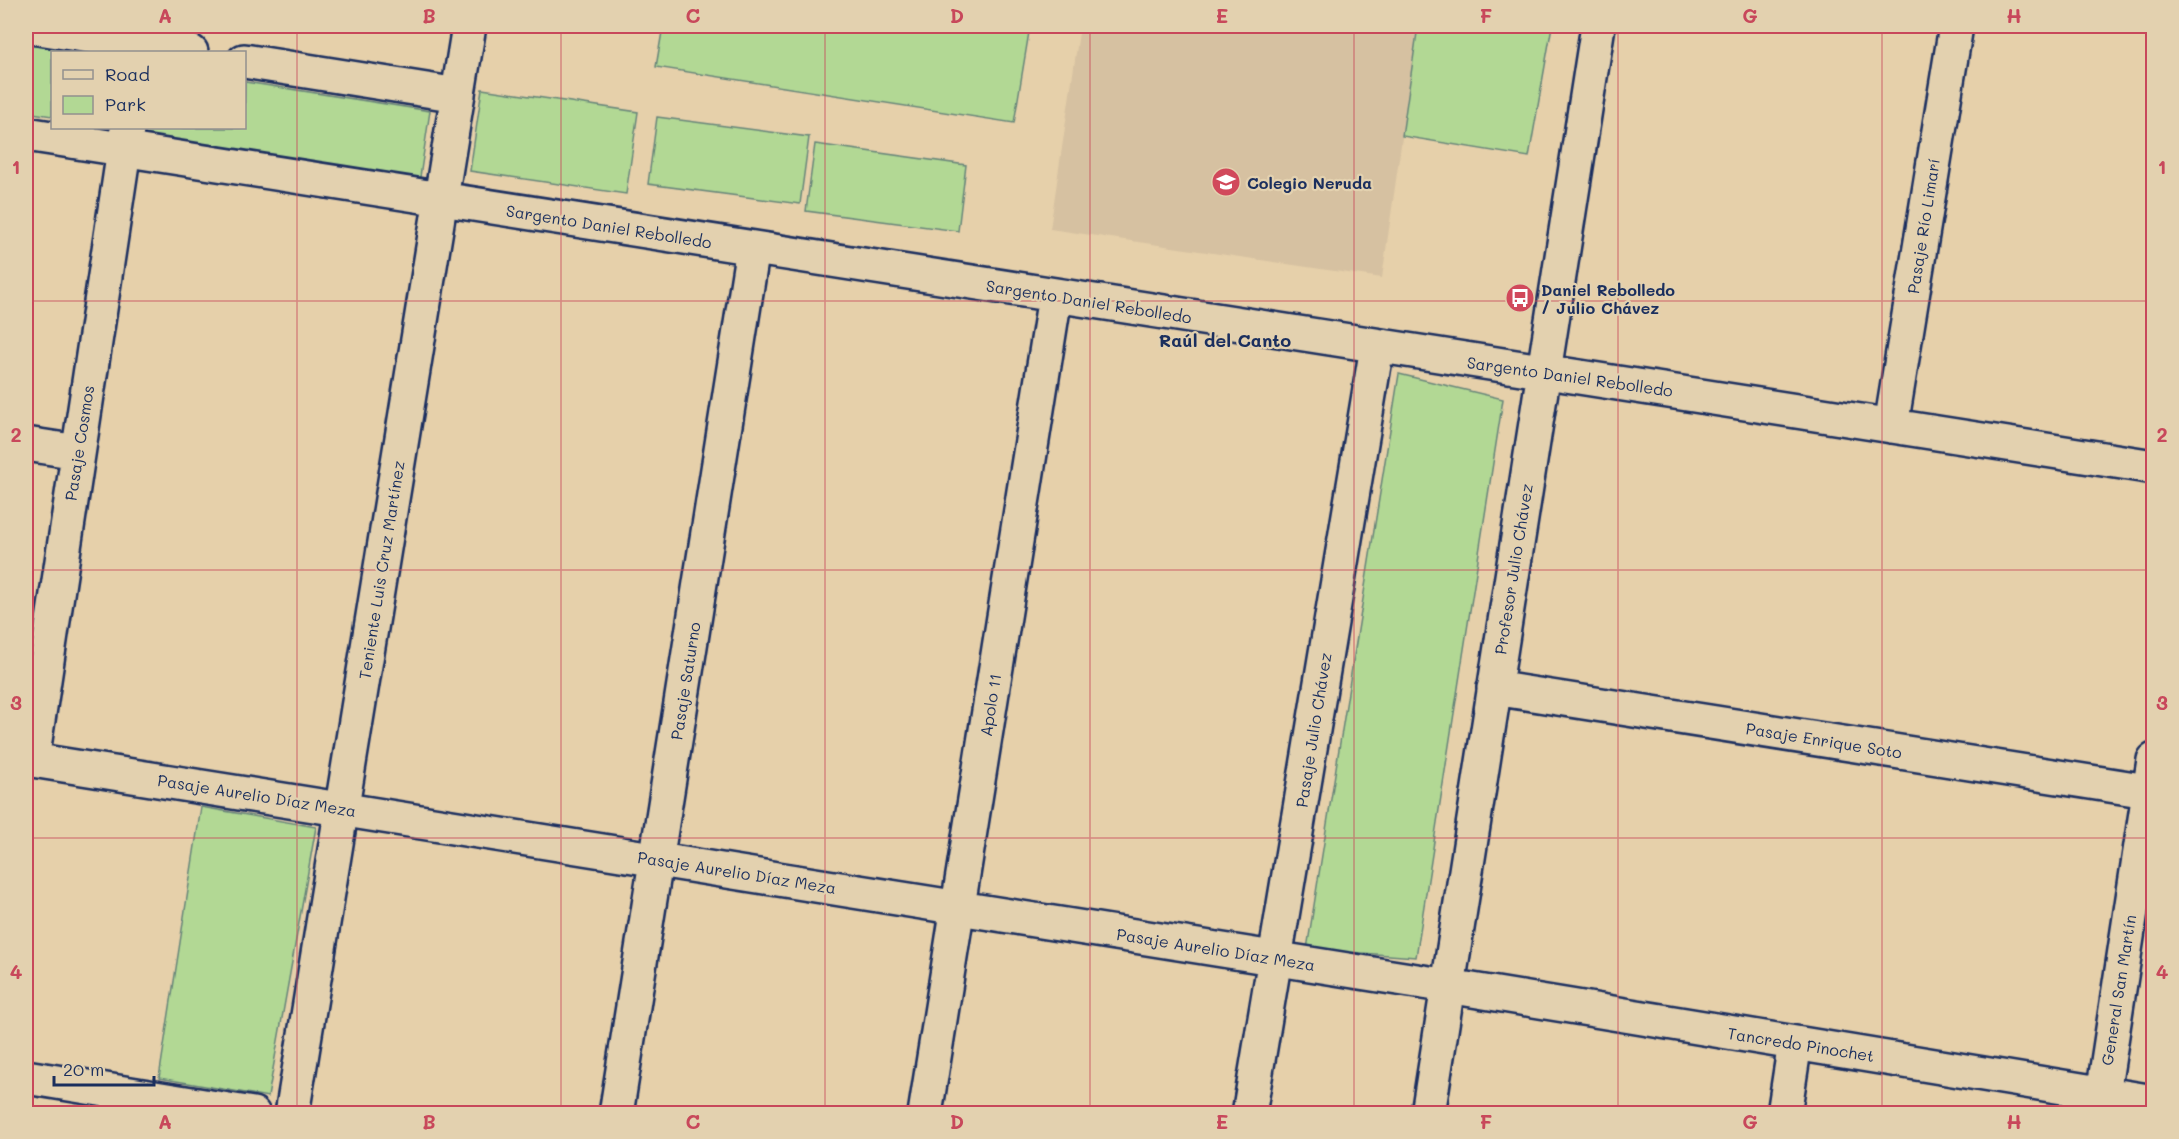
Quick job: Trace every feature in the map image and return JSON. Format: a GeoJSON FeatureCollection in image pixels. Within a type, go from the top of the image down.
{"type":"FeatureCollection","features":[{"type":"Feature","properties":{"kind":"street"},"geometry":{"type":"LineString","coordinates":[[26,26],[139,48],[178,51]]}},
{"type":"Feature","properties":{"kind":"street","name":"Teniente Luis Cruz Martínez"},"geometry":{"type":"LineString","coordinates":[[292,1113],[469,26]]}},
{"type":"Feature","properties":{"kind":"street","name":"Profesor Julio Chávez"},"geometry":{"type":"LineString","coordinates":[[1428,1113],[1598,26]]}},
{"type":"Feature","properties":{"kind":"street","name":"Pasaje Río Limarí"},"geometry":{"type":"LineString","coordinates":[[1891,426],[1956,26]]}},
{"type":"Feature","properties":{"kind":"street"},"geometry":{"type":"LineString","coordinates":[[246,61],[458,95]]}},
{"type":"Feature","properties":{"kind":"street","name":"Sargento Daniel Rebolledo"},"geometry":{"type":"LineString","coordinates":[[26,134],[125,139],[442,200],[2154,467]]}},
{"type":"Feature","properties":{"kind":"street","name":"Pasaje Cosmos"},"geometry":{"type":"LineString","coordinates":[[28,759],[78,452],[125,139]]}},
{"type":"Feature","properties":{"kind":"street","name":"Pasaje Saturno"},"geometry":{"type":"LineString","coordinates":[[616,1113],[753,248]]}},
{"type":"Feature","properties":{"kind":"street","name":"Apolo 11"},"geometry":{"type":"LineString","coordinates":[[925,1113],[1055,296]]}},
{"type":"Feature","properties":{"kind":"street","name":"Pasaje Julio Chávez"},"geometry":{"type":"LineString","coordinates":[[1249,1113],[1377,347]]}},
{"type":"Feature","properties":{"kind":"street"},"geometry":{"type":"LineString","coordinates":[[26,444],[78,452]]}},
{"type":"Feature","properties":{"kind":"street","name":"Pasaje Enrique Soto"},"geometry":{"type":"LineString","coordinates":[[1494,688],[2152,781]]}},
{"type":"Feature","properties":{"kind":"street","name":"Pasaje Aurelio Díaz Meza"},"geometry":{"type":"LineString","coordinates":[[28,759],[1448,986]]}},
{"type":"Feature","properties":{"kind":"street","name":"General San Martín"},"geometry":{"type":"LineString","coordinates":[[2101,1103],[2152,781]]}},
{"type":"Feature","properties":{"kind":"street","name":"Tancredo Pinochet"},"geometry":{"type":"LineString","coordinates":[[1448,986],[1795,1043],[2101,1103],[2154,1102]]}},
{"type":"Feature","properties":{"kind":"street"},"geometry":{"type":"LineString","coordinates":[[1784,1113],[1795,1043]]}},
{"type":"Feature","properties":{"kind":"street"},"geometry":{"type":"LineString","coordinates":[[26,1077],[253,1113]]}},
{"type":"Feature","properties":{"kind":"shaded area","name":"Colegio Neruda"},"geometry":{"type":"Polygon","coordinates":[[[1080,26],[1418,26],[1382,278],[1050,229],[1080,26]]]}},
{"type":"Feature","properties":{"kind":"green space"},"geometry":{"type":"Polygon","coordinates":[[[663,26],[1030,26],[1014,123],[656,67],[663,26]]]}},
{"type":"Feature","properties":{"kind":"green space"},"geometry":{"type":"Polygon","coordinates":[[[1418,26],[1552,26],[1529,157],[1402,136],[1418,26]]]}},
{"type":"Feature","properties":{"kind":"green space"},"geometry":{"type":"Polygon","coordinates":[[[26,45],[76,51],[51,51],[51,116],[26,112],[26,45]]]}},
{"type":"Feature","properties":{"kind":"green space"},"geometry":{"type":"Polygon","coordinates":[[[246,82],[430,111],[418,190],[143,148],[146,129],[246,129],[246,82]]]}},
{"type":"Feature","properties":{"kind":"green space"},"geometry":{"type":"Polygon","coordinates":[[[482,89],[638,112],[626,194],[470,171],[482,89]]]}},
{"type":"Feature","properties":{"kind":"green space"},"geometry":{"type":"Polygon","coordinates":[[[657,117],[809,137],[800,204],[648,184],[657,117]]]}},
{"type":"Feature","properties":{"kind":"green space"},"geometry":{"type":"Polygon","coordinates":[[[815,144],[966,165],[958,231],[806,211],[815,144]]]}},
{"type":"Feature","properties":{"kind":"green space"},"geometry":{"type":"Polygon","coordinates":[[[1399,374],[1503,399],[1416,957],[1307,949],[1399,374]]]}},
{"type":"Feature","properties":{"kind":"green space"},"geometry":{"type":"Polygon","coordinates":[[[201,807],[316,827],[268,1097],[159,1078],[201,807]]]}},
{"type":"Feature","properties":{"kind":"place","name":"Colegio Neruda"},"geometry":{"type":"Point","coordinates":[1226,182]}},
{"type":"Feature","properties":{"kind":"place","name":"Daniel Rebolledo / Julio Chávez"},"geometry":{"type":"Point","coordinates":[1520,298]}},
{"type":"Feature","properties":{"kind":"district","name":"Raúl del Canto"},"geometry":{"type":"Point","coordinates":[1225,340]}}]}
